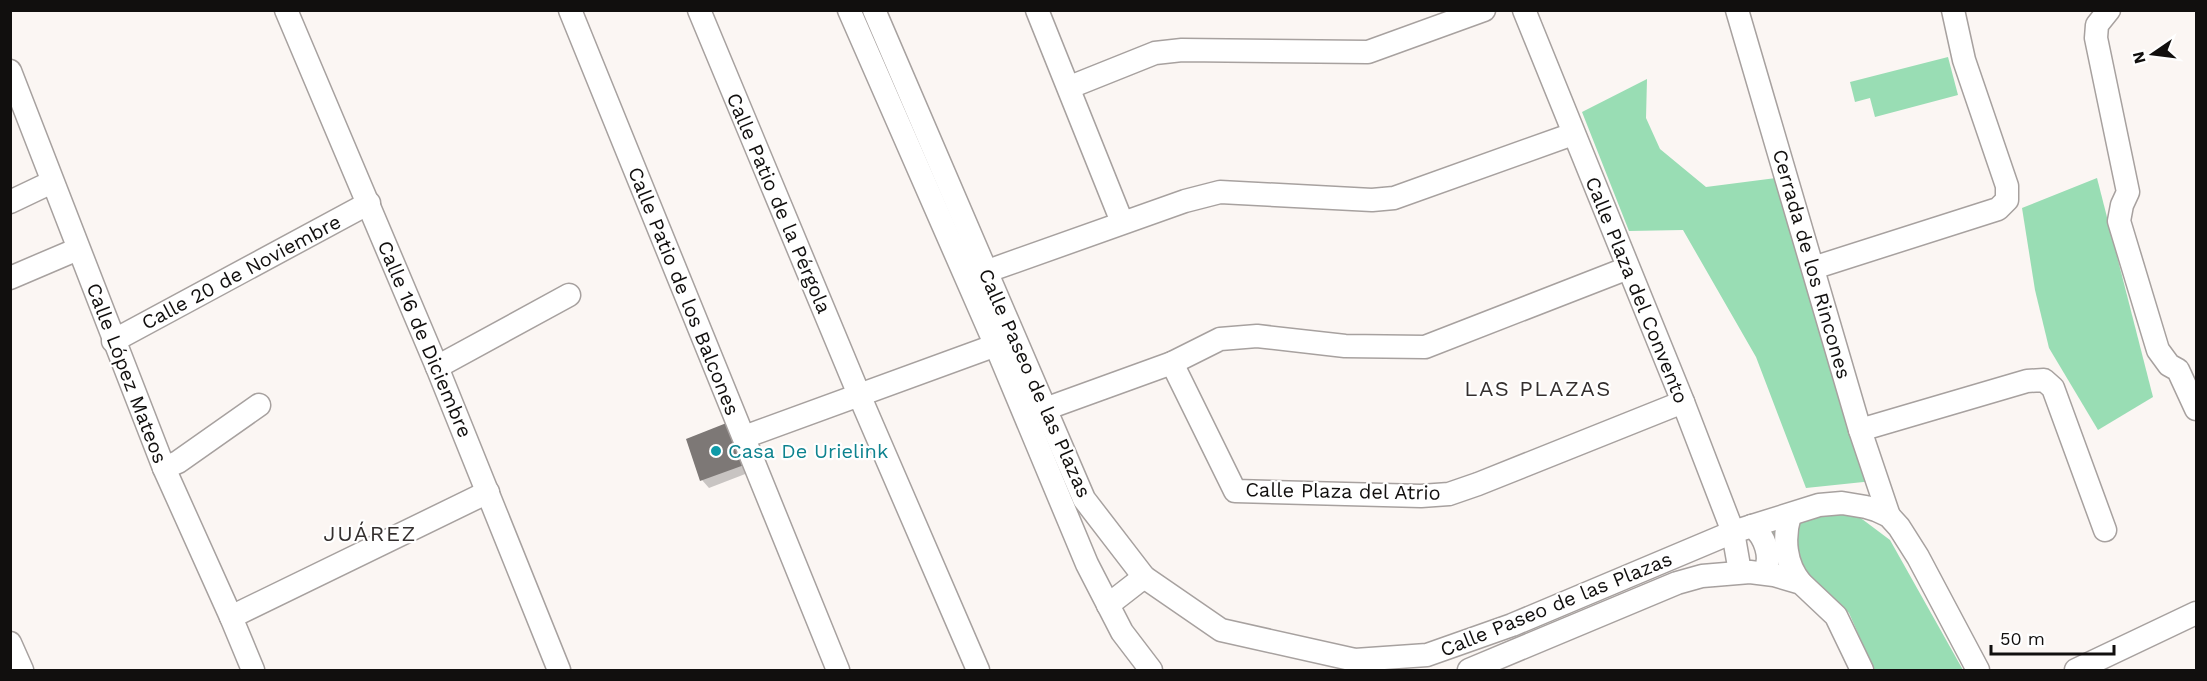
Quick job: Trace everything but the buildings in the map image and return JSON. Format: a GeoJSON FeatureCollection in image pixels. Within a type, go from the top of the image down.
{"type":"FeatureCollection","features":[{"type":"Feature","properties":{"kind":"street","name":"Calle 16 de Diciembre"},"geometry":{"type":"LineString","coordinates":[[286,10],[437,367],[559,670]]}},
{"type":"Feature","properties":{"kind":"street","name":"Calle Patio de los Balcones"},"geometry":{"type":"LineString","coordinates":[[570,10],[838,670]]}},
{"type":"Feature","properties":{"kind":"street","name":"Calle Patio de la Pérgola"},"geometry":{"type":"LineString","coordinates":[[699,10],[860,396],[978,670]]}},
{"type":"Feature","properties":{"kind":"street","name":"Calle Paseo de las Plazas"},"geometry":{"type":"LineString","coordinates":[[849,10],[1005,342],[1045,410],[1084,499],[1144,577],[1221,630],[1359,665],[1427,655],[1512,625],[1743,529],[1819,505],[1842,503],[1866,507],[1889,516]]}},
{"type":"Feature","properties":{"kind":"street","name":"Calle Paseo de las Plazas"},"geometry":{"type":"LineString","coordinates":[[874,10],[985,272],[1005,342],[1087,564],[1122,632],[1150,670]]}},
{"type":"Feature","properties":{"kind":"street"},"geometry":{"type":"LineString","coordinates":[[1037,10],[1070,87],[1122,222]]}},
{"type":"Feature","properties":{"kind":"street"},"geometry":{"type":"LineString","coordinates":[[1070,87],[1155,53],[1182,50],[1368,52],[1484,10]]}},
{"type":"Feature","properties":{"kind":"street","name":"Calle Plaza del Convento"},"geometry":{"type":"LineString","coordinates":[[1524,10],[1683,402],[1743,529],[1740,572]]}},
{"type":"Feature","properties":{"kind":"street","name":"Cerrada de los Rincones"},"geometry":{"type":"LineString","coordinates":[[1737,10],[1860,430],[1889,516]]}},
{"type":"Feature","properties":{"kind":"street"},"geometry":{"type":"LineString","coordinates":[[1813,268],[1998,209],[2007,200],[2007,186],[1964,60],[1953,10]]}},
{"type":"Feature","properties":{"kind":"street"},"geometry":{"type":"LineString","coordinates":[[2109,10],[2097,25],[2096,38],[2128,192],[2122,205],[2119,221],[2158,350],[2169,365],[2178,370],[2196,409]]}},
{"type":"Feature","properties":{"kind":"street","name":"Calle López Mateos"},"geometry":{"type":"LineString","coordinates":[[10,71],[164,468],[253,670]]}},
{"type":"Feature","properties":{"kind":"street"},"geometry":{"type":"LineString","coordinates":[[985,272],[1122,222],[1220,192],[1372,200],[1394,198],[1573,134]]}},
{"type":"Feature","properties":{"kind":"street"},"geometry":{"type":"LineString","coordinates":[[10,202],[52,182]]}},
{"type":"Feature","properties":{"kind":"street","name":"Calle 20 de Noviembre"},"geometry":{"type":"LineString","coordinates":[[114,341],[369,203]]}},
{"type":"Feature","properties":{"kind":"street"},"geometry":{"type":"LineString","coordinates":[[10,278],[78,249]]}},
{"type":"Feature","properties":{"kind":"street"},"geometry":{"type":"LineString","coordinates":[[1045,410],[1172,363],[1220,339],[1257,336],[1345,346],[1425,347],[1628,268]]}},
{"type":"Feature","properties":{"kind":"street"},"geometry":{"type":"LineString","coordinates":[[437,367],[569,295]]}},
{"type":"Feature","properties":{"kind":"street"},"geometry":{"type":"LineString","coordinates":[[744,437],[1005,342]]}},
{"type":"Feature","properties":{"kind":"street","name":"Calle Plaza del Atrio"},"geometry":{"type":"LineString","coordinates":[[1172,363],[1235,491],[1421,496],[1449,494],[1683,402]]}},
{"type":"Feature","properties":{"kind":"street"},"geometry":{"type":"LineString","coordinates":[[1860,430],[2027,381],[2044,380],[2053,388],[2105,530]]}},
{"type":"Feature","properties":{"kind":"street"},"geometry":{"type":"LineString","coordinates":[[164,468],[178,462],[259,405]]}},
{"type":"Feature","properties":{"kind":"street"},"geometry":{"type":"LineString","coordinates":[[231,617],[488,492]]}},
{"type":"Feature","properties":{"kind":"street"},"geometry":{"type":"LineString","coordinates":[[1790,515],[1786,530],[1787,553],[1792,569],[1801,583]]}},
{"type":"Feature","properties":{"kind":"street"},"geometry":{"type":"LineString","coordinates":[[1889,516],[1899,527],[1918,557],[1978,670]]}},
{"type":"Feature","properties":{"kind":"street"},"geometry":{"type":"LineString","coordinates":[[1743,529],[1762,537],[1768,565],[1764,573]]}},
{"type":"Feature","properties":{"kind":"street","name":"Calle Paseo de las Plazas"},"geometry":{"type":"LineString","coordinates":[[1469,670],[1677,583],[1702,576],[1740,572],[1764,573],[1801,583],[1836,616],[1862,670]]}},
{"type":"Feature","properties":{"kind":"street"},"geometry":{"type":"LineString","coordinates":[[1108,605],[1144,577]]}},
{"type":"Feature","properties":{"kind":"street"},"geometry":{"type":"LineString","coordinates":[[2076,670],[2196,613]]}},
{"type":"Feature","properties":{"kind":"street"},"geometry":{"type":"LineString","coordinates":[[10,643],[22,670]]}},
{"type":"Feature","properties":{"kind":"green space"},"geometry":{"type":"Polygon","coordinates":[[[1948,57],[1958,95],[1875,117],[1870,98],[1855,102],[1850,82],[1948,57]]]}},
{"type":"Feature","properties":{"kind":"green space"},"geometry":{"type":"Polygon","coordinates":[[[1647,79],[1646,118],[1660,149],[1706,187],[1776,178],[1873,481],[1806,488],[1756,357],[1683,230],[1629,231],[1582,112],[1647,79]]]}},
{"type":"Feature","properties":{"kind":"green space"},"geometry":{"type":"Polygon","coordinates":[[[2097,178],[2153,397],[2098,430],[2049,348],[2035,290],[2022,208],[2097,178]]]}},
{"type":"Feature","properties":{"kind":"green space"},"geometry":{"type":"Polygon","coordinates":[[[1819,513],[1858,516],[1890,540],[1963,670],[1874,670],[1849,613],[1810,576],[1759,565],[1752,533],[1819,513]]]}},
{"type":"Feature","properties":{"kind":"place","name":"Casa De Urielink"},"geometry":{"type":"Point","coordinates":[716,451]}},
{"type":"Feature","properties":{"kind":"district","name":"LAS PLAZAS"},"geometry":{"type":"Point","coordinates":[1538,388]}},
{"type":"Feature","properties":{"kind":"district","name":"JUÁREZ"},"geometry":{"type":"Point","coordinates":[370,533]}}]}
